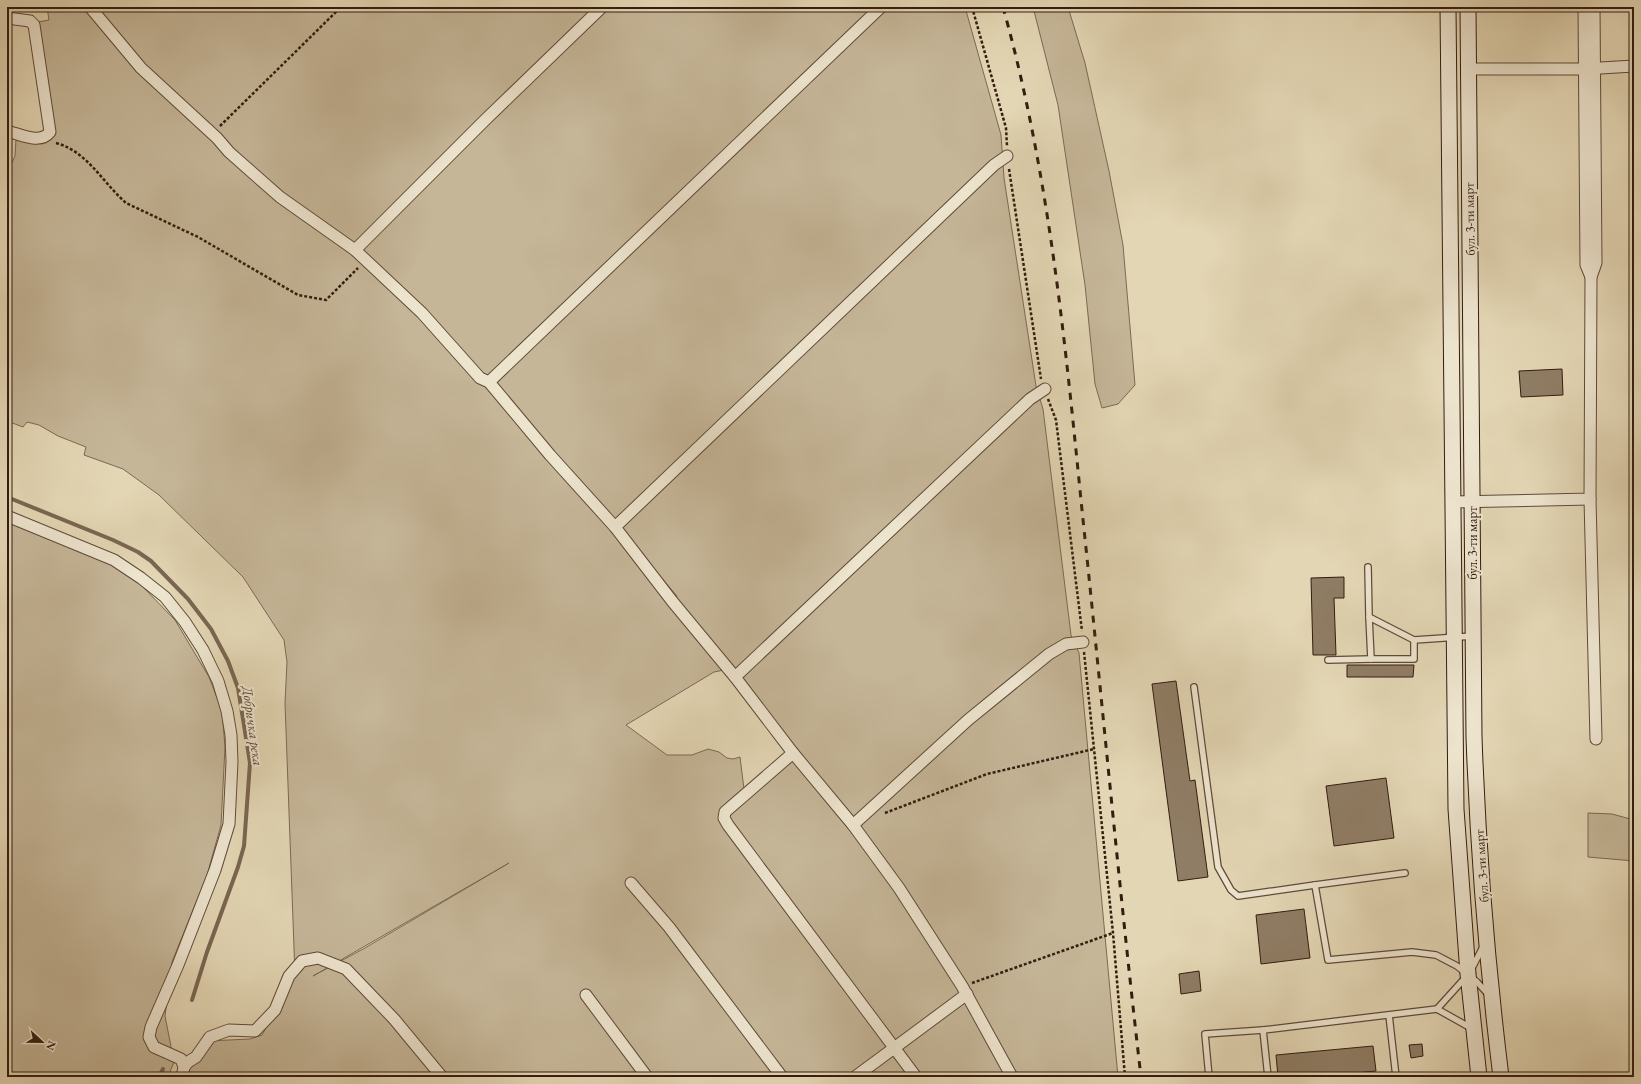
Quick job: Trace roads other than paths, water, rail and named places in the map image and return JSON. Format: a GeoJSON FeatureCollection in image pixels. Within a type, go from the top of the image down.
{"type":"FeatureCollection","features":[{"type":"Feature","properties":{"kind":"main road","name":"бул. 3-ти март"},"geometry":{"type":"LineString","coordinates":[[1448,7],[1456,809],[1468,974],[1479,1077]]}},
{"type":"Feature","properties":{"kind":"main road","name":"бул. 3-ти март"},"geometry":{"type":"LineString","coordinates":[[1468,7],[1473,636],[1476,809],[1486,938],[1501,1077]]}},
{"type":"Feature","properties":{"kind":"street"},"geometry":{"type":"LineString","coordinates":[[90,7],[141,68],[280,197],[355,250],[422,313],[480,378],[489,382],[550,455],[615,527],[672,601],[736,677],[793,753],[854,825],[899,888],[964,990],[1012,1077]]}},
{"type":"Feature","properties":{"kind":"street"},"geometry":{"type":"LineString","coordinates":[[355,250],[452,152],[602,7]]}},
{"type":"Feature","properties":{"kind":"street"},"geometry":{"type":"LineString","coordinates":[[489,382],[881,7]]}},
{"type":"Feature","properties":{"kind":"street"},"geometry":{"type":"LineString","coordinates":[[1584,7],[1589,68]]}},
{"type":"Feature","properties":{"kind":"street"},"geometry":{"type":"LineString","coordinates":[[1594,7],[1589,68],[1586,265],[1591,277],[1590,499],[1596,739]]}},
{"type":"Feature","properties":{"kind":"street"},"geometry":{"type":"LineString","coordinates":[[7,18],[30,21],[34,25],[50,132],[46,137],[40,139],[7,131]]}},
{"type":"Feature","properties":{"kind":"street"},"geometry":{"type":"LineString","coordinates":[[1468,69],[1634,66]]}},
{"type":"Feature","properties":{"kind":"street"},"geometry":{"type":"LineString","coordinates":[[615,527],[994,165],[1007,156]]}},
{"type":"Feature","properties":{"kind":"street"},"geometry":{"type":"LineString","coordinates":[[736,677],[1030,399],[1045,389]]}},
{"type":"Feature","properties":{"kind":"street"},"geometry":{"type":"LineString","coordinates":[[1453,502],[1472,500],[1590,499]]}},
{"type":"Feature","properties":{"kind":"street"},"geometry":{"type":"LineString","coordinates":[[7,516],[114,560],[126,567],[165,597],[185,622],[203,650],[218,681],[227,711],[231,755],[230,824],[215,870],[178,965],[151,1027],[149,1037],[151,1043],[182,1067],[196,1057],[210,1037],[228,1030],[254,1031],[275,1010],[289,976],[302,962],[318,958],[346,969],[394,1019],[442,1077]]}},
{"type":"Feature","properties":{"kind":"street"},"geometry":{"type":"LineString","coordinates":[[854,825],[968,720],[1049,654],[1066,644],[1083,642]]}},
{"type":"Feature","properties":{"kind":"street"},"geometry":{"type":"LineString","coordinates":[[793,753],[724,812],[724,818],[916,1077]]}},
{"type":"Feature","properties":{"kind":"street"},"geometry":{"type":"LineString","coordinates":[[631,882],[669,927],[782,1077]]}},
{"type":"Feature","properties":{"kind":"street"},"geometry":{"type":"LineString","coordinates":[[855,1077],[895,1048],[964,990]]}},
{"type":"Feature","properties":{"kind":"street"},"geometry":{"type":"LineString","coordinates":[[586,995],[648,1077]]}},
{"type":"Feature","properties":{"kind":"lane"},"geometry":{"type":"LineString","coordinates":[[1368,567],[1371,659]]}},
{"type":"Feature","properties":{"kind":"lane"},"geometry":{"type":"LineString","coordinates":[[1369,617],[1414,640],[1473,636]]}},
{"type":"Feature","properties":{"kind":"lane"},"geometry":{"type":"LineString","coordinates":[[1328,660],[1414,659],[1414,640]]}},
{"type":"Feature","properties":{"kind":"lane"},"geometry":{"type":"LineString","coordinates":[[1194,687],[1218,867],[1231,890],[1238,896],[1405,872]]}},
{"type":"Feature","properties":{"kind":"lane"},"geometry":{"type":"LineString","coordinates":[[1315,885],[1328,960],[1420,952],[1448,960],[1468,974],[1485,990],[1492,1000]]}},
{"type":"Feature","properties":{"kind":"lane"},"geometry":{"type":"LineString","coordinates":[[1437,1009],[1468,974],[1486,938]]}},
{"type":"Feature","properties":{"kind":"lane"},"geometry":{"type":"LineString","coordinates":[[1209,1077],[1205,1034],[1263,1030],[1437,1009],[1473,1029]]}},
{"type":"Feature","properties":{"kind":"lane"},"geometry":{"type":"LineString","coordinates":[[1389,1015],[1396,1077]]}},
{"type":"Feature","properties":{"kind":"lane"},"geometry":{"type":"LineString","coordinates":[[1263,1030],[1268,1077]]}},
{"type":"Feature","properties":{"kind":"waterway","name":"Добричка река"},"geometry":{"type":"LineString","coordinates":[[7,497],[113,540],[138,552],[151,561],[188,599],[211,629],[228,661],[238,688],[250,763],[244,846],[192,1000]]}},
{"type":"Feature","properties":{"kind":"waterway","name":"Добричка река"},"geometry":{"type":"LineString","coordinates":[[159,1077],[163,1069]]}},
{"type":"Feature","properties":{"kind":"railway"},"geometry":{"type":"LineString","coordinates":[[1003,7],[1019,69],[1044,194],[1062,320],[1141,1077]]}}]}
